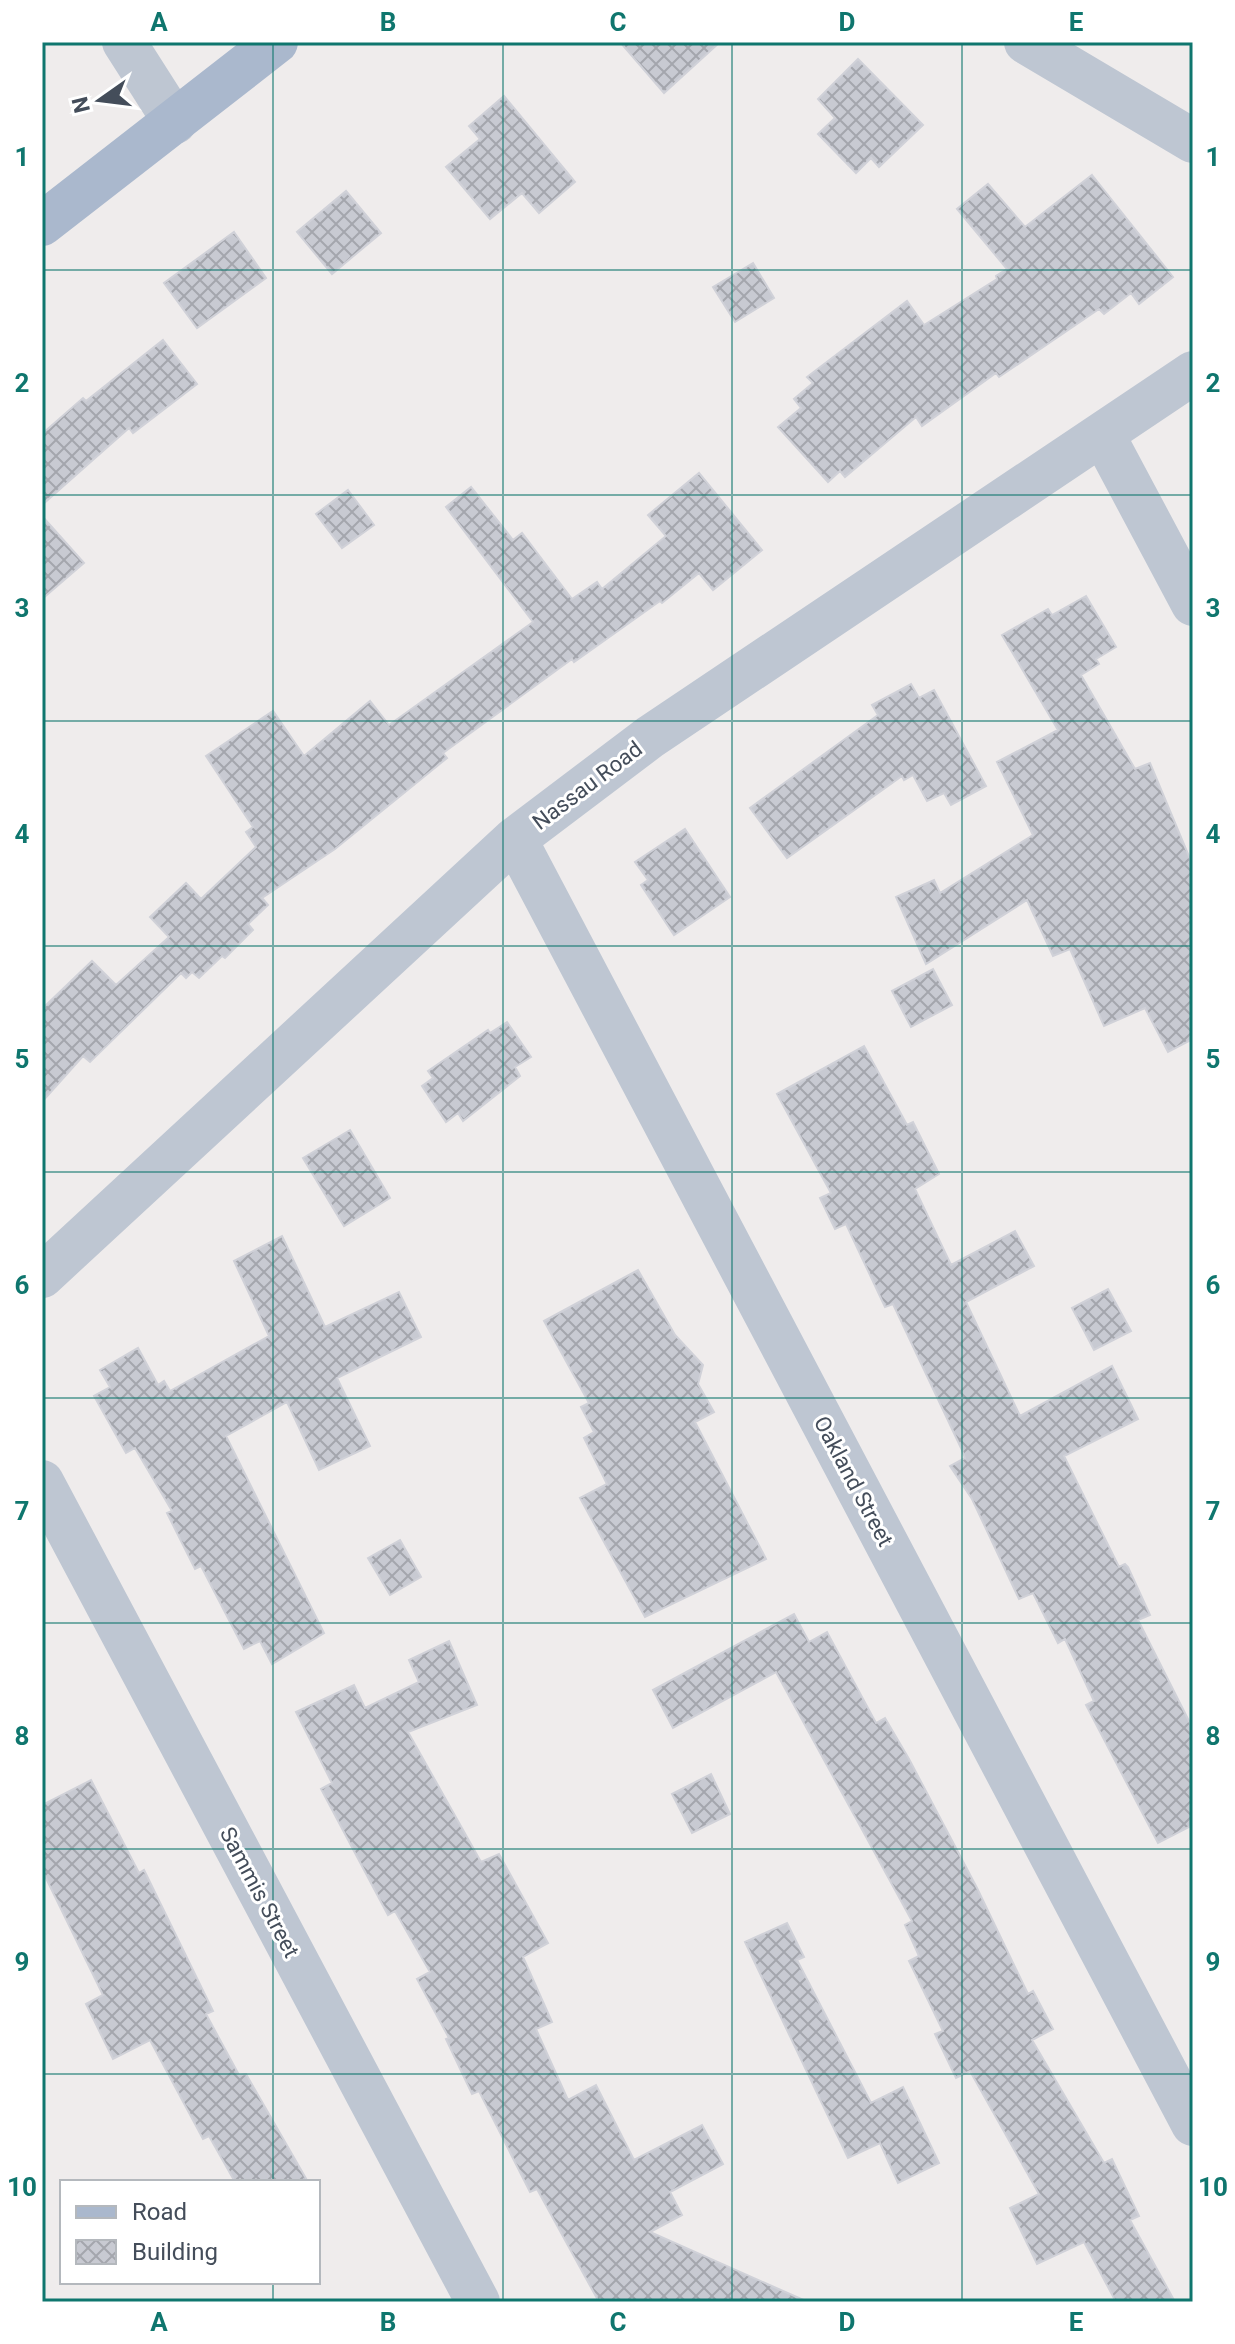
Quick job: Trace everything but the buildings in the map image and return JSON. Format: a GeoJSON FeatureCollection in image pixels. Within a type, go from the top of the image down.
{"type":"FeatureCollection","features":[{"type":"Feature","properties":{"kind":"main road"},"geometry":{"type":"LineString","coordinates":[[42,224],[276,42]]}},
{"type":"Feature","properties":{"kind":"street"},"geometry":{"type":"LineString","coordinates":[[124,42],[175,122]]}},
{"type":"Feature","properties":{"kind":"street"},"geometry":{"type":"LineString","coordinates":[[1026,42],[1193,141]]}},
{"type":"Feature","properties":{"kind":"street","name":"Nassau Road"},"geometry":{"type":"LineString","coordinates":[[42,1276],[515,839],[650,737],[1193,373]]}},
{"type":"Feature","properties":{"kind":"street"},"geometry":{"type":"LineString","coordinates":[[1103,435],[1193,604]]}},
{"type":"Feature","properties":{"kind":"street","name":"Oakland Street"},"geometry":{"type":"LineString","coordinates":[[515,839],[1193,2124]]}},
{"type":"Feature","properties":{"kind":"street","name":"Sammis Street"},"geometry":{"type":"LineString","coordinates":[[42,1482],[478,2302]]}}]}
